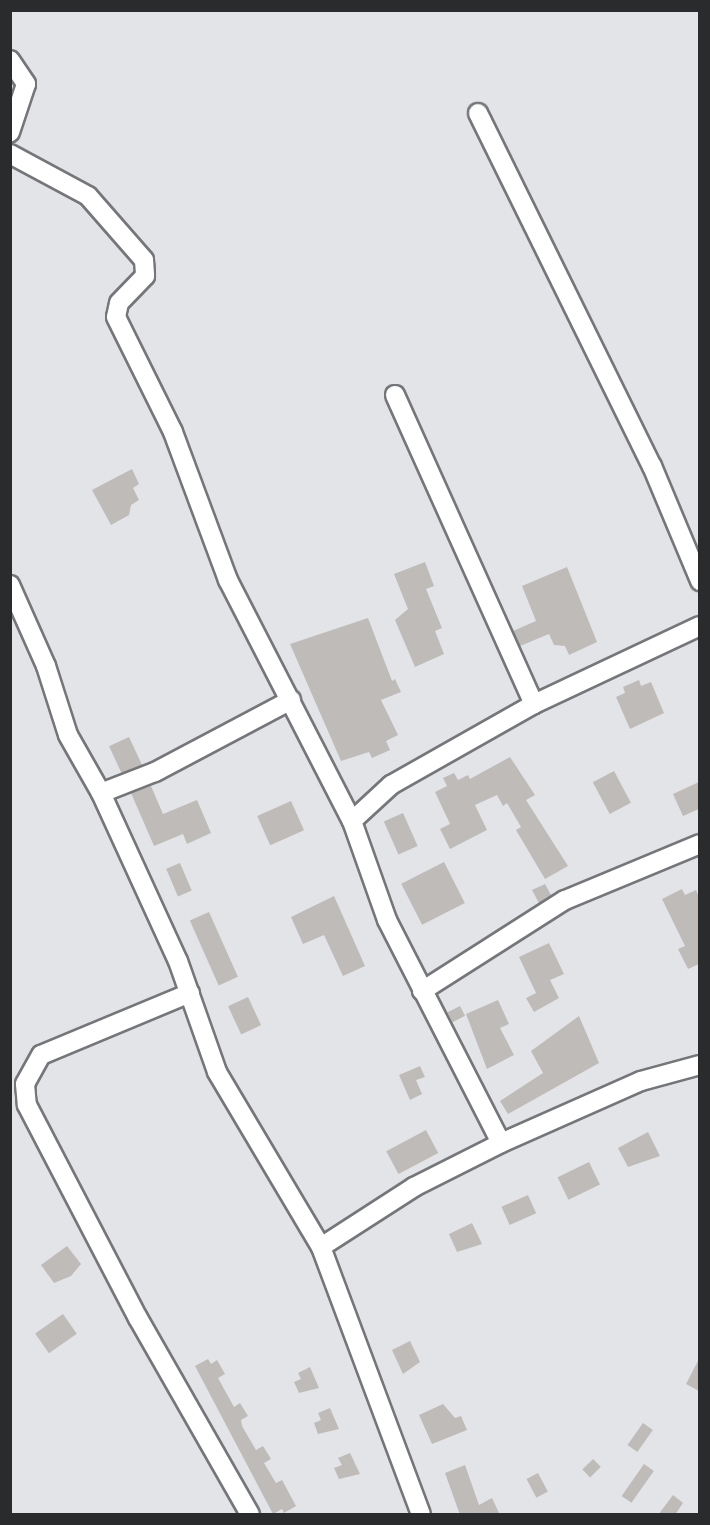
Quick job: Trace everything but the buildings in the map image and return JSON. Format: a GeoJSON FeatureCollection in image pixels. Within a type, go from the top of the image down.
{"type":"FeatureCollection","features":[{"type":"Feature","properties":{"kind":"street"},"geometry":{"type":"LineString","coordinates":[[10,60],[26,84],[10,132]]}},
{"type":"Feature","properties":{"kind":"street"},"geometry":{"type":"LineString","coordinates":[[478,113],[652,466],[699,581]]}},
{"type":"Feature","properties":{"kind":"street"},"geometry":{"type":"LineString","coordinates":[[10,154],[88,196],[144,260],[145,276],[119,303],[116,317],[173,432],[228,580],[352,821],[387,920],[501,1143]]}},
{"type":"Feature","properties":{"kind":"street"},"geometry":{"type":"LineString","coordinates":[[395,395],[534,704]]}},
{"type":"Feature","properties":{"kind":"street"},"geometry":{"type":"LineString","coordinates":[[13,596],[46,666],[68,735],[101,793],[190,993],[218,1072],[321,1247],[421,1515]]}},
{"type":"Feature","properties":{"kind":"street"},"geometry":{"type":"LineString","coordinates":[[352,821],[391,785],[534,704],[699,626]]}},
{"type":"Feature","properties":{"kind":"street"},"geometry":{"type":"LineString","coordinates":[[101,793],[155,772],[291,700]]}},
{"type":"Feature","properties":{"kind":"street"},"geometry":{"type":"LineString","coordinates":[[422,991],[565,900],[699,844]]}},
{"type":"Feature","properties":{"kind":"street"},"geometry":{"type":"LineString","coordinates":[[190,993],[41,1056],[25,1084],[27,1105],[138,1318],[250,1515]]}},
{"type":"Feature","properties":{"kind":"street"},"geometry":{"type":"LineString","coordinates":[[321,1247],[414,1187],[501,1143],[641,1081],[699,1065]]}}]}
